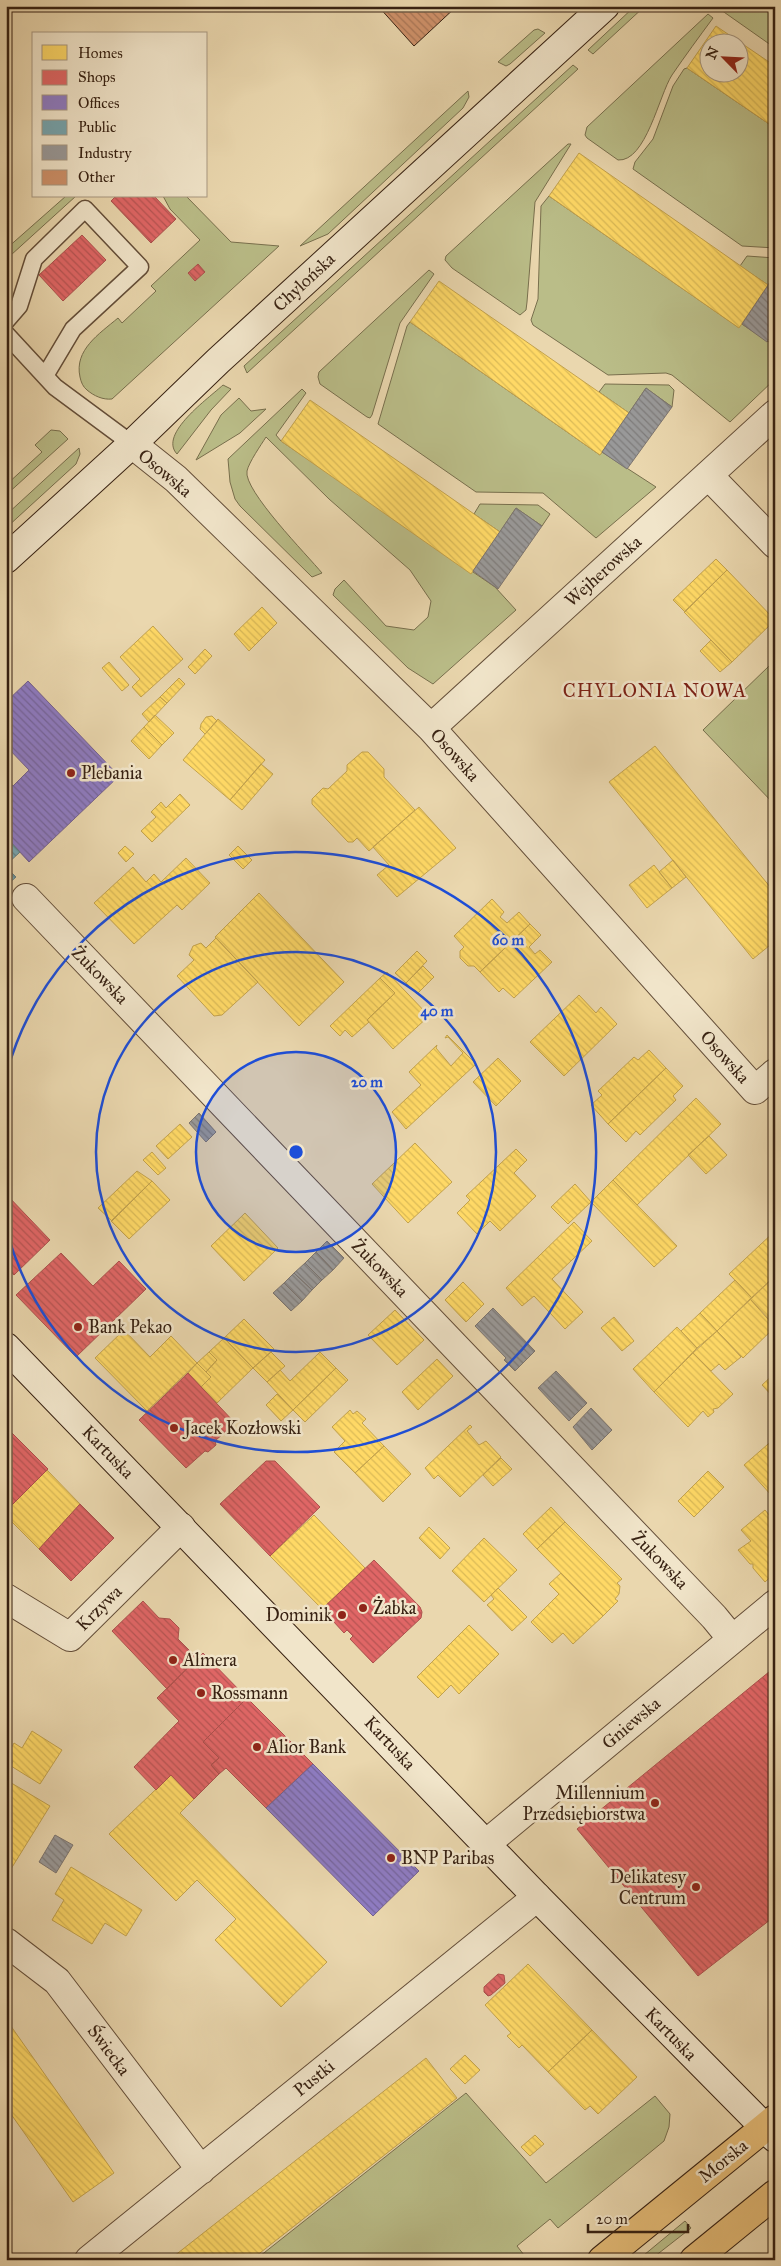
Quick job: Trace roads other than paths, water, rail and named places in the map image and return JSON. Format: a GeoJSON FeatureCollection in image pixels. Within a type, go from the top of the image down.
{"type":"FeatureCollection","features":[{"type":"Feature","properties":{"kind":"main road","name":"Morska"},"geometry":{"type":"LineString","coordinates":[[602,2260],[771,2128]]}},
{"type":"Feature","properties":{"kind":"main road"},"geometry":{"type":"LineString","coordinates":[[694,2260],[775,2194]]}},
{"type":"Feature","properties":{"kind":"street","name":"Chylońska"},"geometry":{"type":"LineString","coordinates":[[6,559],[605,6]]}},
{"type":"Feature","properties":{"kind":"street","name":"Wejherowska"},"geometry":{"type":"LineString","coordinates":[[431,728],[775,414]]}},
{"type":"Feature","properties":{"kind":"street","name":"Osowska"},"geometry":{"type":"LineString","coordinates":[[132,444],[176,479],[431,728],[765,1082]]}},
{"type":"Feature","properties":{"kind":"street"},"geometry":{"type":"LineString","coordinates":[[708,476],[775,544]]}},
{"type":"Feature","properties":{"kind":"street","name":"Żukowska"},"geometry":{"type":"LineString","coordinates":[[26,898],[714,1616],[732,1639]]}},
{"type":"Feature","properties":{"kind":"street","name":"Kartuska"},"geometry":{"type":"LineString","coordinates":[[6,1347],[537,1896],[771,2128]]}},
{"type":"Feature","properties":{"kind":"street","name":"Krzywa"},"geometry":{"type":"LineString","coordinates":[[6,1598],[70,1637],[181,1527]]}},
{"type":"Feature","properties":{"kind":"street","name":"Gniewska"},"geometry":{"type":"LineString","coordinates":[[487,1843],[775,1604]]}},
{"type":"Feature","properties":{"kind":"street","name":"Pustki"},"geometry":{"type":"LineString","coordinates":[[89,2260],[537,1896]]}},
{"type":"Feature","properties":{"kind":"street","name":"Świecka"},"geometry":{"type":"LineString","coordinates":[[6,1942],[57,1981],[201,2170]]}},
{"type":"Feature","properties":{"kind":"lane"},"geometry":{"type":"LineString","coordinates":[[6,321],[18,306],[34,259],[85,209],[140,267],[73,329],[45,376]]}},
{"type":"Feature","properties":{"kind":"lane"},"geometry":{"type":"LineString","coordinates":[[6,334],[55,387],[132,444]]}},
{"type":"Feature","properties":{"kind":"place","name":"Plebania"},"geometry":{"type":"Point","coordinates":[71,773]}},
{"type":"Feature","properties":{"kind":"place","name":"Bank Pekao"},"geometry":{"type":"Point","coordinates":[78,1327]}},
{"type":"Feature","properties":{"kind":"place","name":"Jacek Kozłowski"},"geometry":{"type":"Point","coordinates":[174,1428]}},
{"type":"Feature","properties":{"kind":"place","name":"Żabka"},"geometry":{"type":"Point","coordinates":[363,1608]}},
{"type":"Feature","properties":{"kind":"place","name":"Dominik"},"geometry":{"type":"Point","coordinates":[342,1615]}},
{"type":"Feature","properties":{"kind":"place","name":"Almera"},"geometry":{"type":"Point","coordinates":[173,1660]}},
{"type":"Feature","properties":{"kind":"place","name":"Rossmann"},"geometry":{"type":"Point","coordinates":[201,1693]}},
{"type":"Feature","properties":{"kind":"place","name":"Alior Bank"},"geometry":{"type":"Point","coordinates":[257,1747]}},
{"type":"Feature","properties":{"kind":"place","name":"Millennium Przedsiębiorstwa"},"geometry":{"type":"Point","coordinates":[655,1803]}},
{"type":"Feature","properties":{"kind":"place","name":"BNP Paribas"},"geometry":{"type":"Point","coordinates":[391,1858]}},
{"type":"Feature","properties":{"kind":"place","name":"Delikatesy Centrum"},"geometry":{"type":"Point","coordinates":[696,1887]}},
{"type":"Feature","properties":{"kind":"district","name":"CHYLONIA NOWA"},"geometry":{"type":"Point","coordinates":[655,690]}}]}
